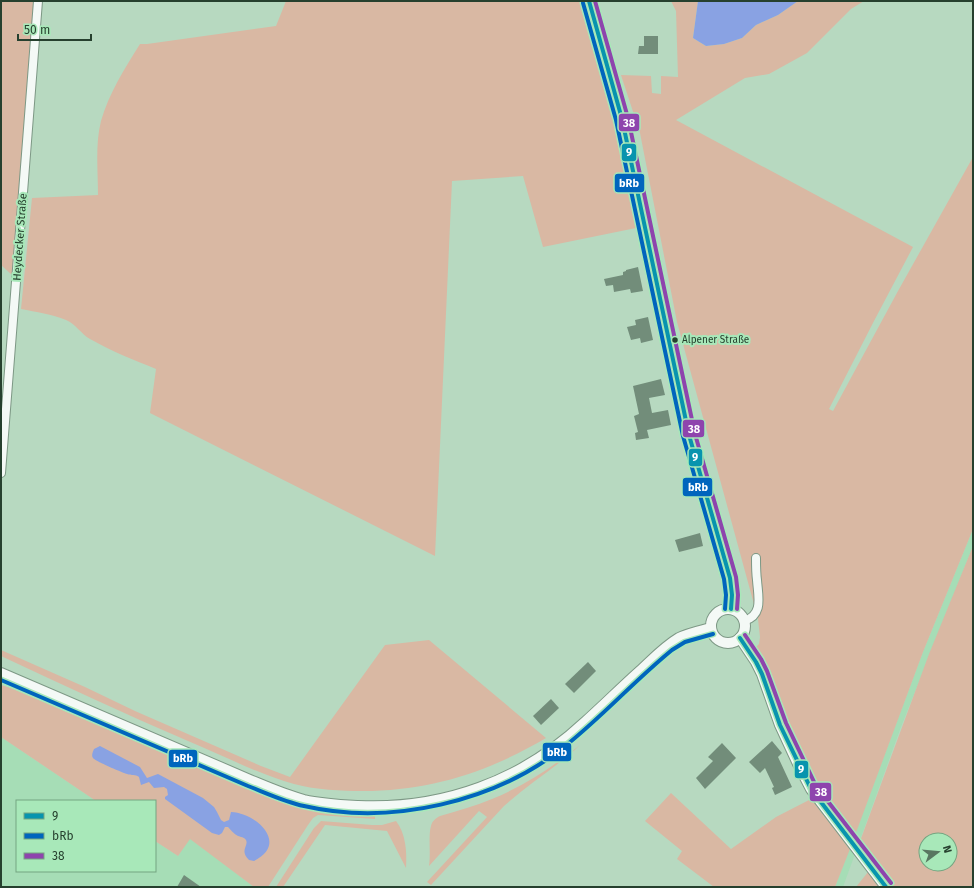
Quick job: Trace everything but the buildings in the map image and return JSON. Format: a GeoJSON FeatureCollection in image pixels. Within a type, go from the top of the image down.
{"type":"FeatureCollection","features":[{"type":"Feature","properties":{"kind":"street","name":"Heydecker Straße"},"geometry":{"type":"LineString","coordinates":[[1,473],[38,1]]}},
{"type":"Feature","properties":{"kind":"street"},"geometry":{"type":"LineString","coordinates":[[589,1],[622,119],[688,435],[730,578],[732,595],[731,609]]}},
{"type":"Feature","properties":{"kind":"street"},"geometry":{"type":"LineString","coordinates":[[744,621],[754,616],[759,604],[756,558]]}},
{"type":"Feature","properties":{"kind":"street"},"geometry":{"type":"LineString","coordinates":[[731,609],[739,613],[744,621],[744,630],[740,638],[730,643],[720,641],[712,634],[712,618],[720,610],[731,609]]}},
{"type":"Feature","properties":{"kind":"street"},"geometry":{"type":"LineString","coordinates":[[1,673],[287,795],[304,800],[330,804],[399,806],[424,803],[458,795],[489,784],[531,763],[567,738],[666,647],[687,635],[711,628]]}},
{"type":"Feature","properties":{"kind":"street"},"geometry":{"type":"LineString","coordinates":[[740,638],[756,662],[782,730],[811,789],[886,887]]}},
{"type":"Feature","properties":{"kind":"shaded area"},"geometry":{"type":"Polygon","coordinates":[[[1,1],[39,1],[12,275],[1,265],[1,1]]]}},
{"type":"Feature","properties":{"kind":"shaded area"},"geometry":{"type":"Polygon","coordinates":[[[286,1],[583,1],[604,87],[625,161],[622,162],[636,228],[543,247],[523,176],[452,181],[435,556],[150,413],[156,369],[98,343],[87,337],[73,324],[66,320],[21,309],[32,198],[98,195],[97,149],[101,121],[113,91],[140,44],[276,26],[286,1]]]}},
{"type":"Feature","properties":{"kind":"shaded area"},"geometry":{"type":"Polygon","coordinates":[[[671,1],[698,1],[693,38],[706,46],[724,44],[742,38],[756,25],[778,15],[798,1],[864,1],[851,9],[807,53],[769,74],[745,78],[676,120],[913,247],[829,409],[833,411],[973,157],[973,529],[923,652],[854,838],[813,784],[784,723],[756,647],[759,644],[760,637],[758,619],[677,322],[640,133],[621,75],[651,76],[652,93],[661,94],[661,76],[678,77],[676,11],[671,1]]]}},
{"type":"Feature","properties":{"kind":"shaded area"},"geometry":{"type":"Polygon","coordinates":[[[973,529],[973,546],[901,727],[843,887],[835,887],[923,652],[973,529]]]}},
{"type":"Feature","properties":{"kind":"shaded area"},"geometry":{"type":"Polygon","coordinates":[[[973,546],[973,887],[892,887],[859,844],[929,654],[973,546]]]}},
{"type":"Feature","properties":{"kind":"shaded area"},"geometry":{"type":"Polygon","coordinates":[[[429,640],[546,738],[502,761],[481,770],[412,788],[346,791],[311,788],[281,780],[254,770],[117,710],[1,656],[1,650],[135,711],[261,766],[290,777],[385,645],[429,640]]]}},
{"type":"Feature","properties":{"kind":"shaded area"},"geometry":{"type":"Polygon","coordinates":[[[1,685],[22,691],[67,712],[276,798],[331,812],[375,815],[375,819],[318,815],[313,818],[308,825],[268,887],[254,887],[190,839],[178,856],[156,842],[156,800],[95,800],[1,737],[1,685]]]}},
{"type":"Feature","properties":{"kind":"shaded area"},"geometry":{"type":"Polygon","coordinates":[[[1,737],[95,800],[16,800],[16,872],[156,872],[156,842],[178,856],[190,838],[254,887],[1,887],[1,737]]]}},
{"type":"Feature","properties":{"kind":"shaded area"},"geometry":{"type":"Polygon","coordinates":[[[580,745],[562,761],[504,806],[431,885],[427,882],[487,817],[479,811],[429,866],[430,830],[432,823],[436,819],[440,816],[486,802],[516,788],[549,768],[580,745]]]}},
{"type":"Feature","properties":{"kind":"shaded area"},"geometry":{"type":"Polygon","coordinates":[[[671,793],[731,849],[776,817],[811,799],[850,849],[835,887],[714,887],[677,859],[682,851],[645,821],[671,793]]]}},
{"type":"Feature","properties":{"kind":"shaded area"},"geometry":{"type":"Polygon","coordinates":[[[321,821],[382,825],[396,821],[404,837],[406,868],[387,831],[325,825],[283,887],[276,887],[314,828],[321,821]]]}},
{"type":"Feature","properties":{"kind":"shaded area"},"geometry":{"type":"Polygon","coordinates":[[[868,872],[879,887],[856,887],[868,872]]]}},
{"type":"Feature","properties":{"kind":"water"},"geometry":{"type":"Polygon","coordinates":[[[698,1],[798,1],[778,15],[756,25],[742,38],[724,44],[706,46],[693,38],[698,1]]]}},
{"type":"Feature","properties":{"kind":"water"},"geometry":{"type":"Polygon","coordinates":[[[100,746],[140,767],[147,778],[158,774],[203,798],[214,807],[221,820],[224,822],[229,820],[231,812],[241,814],[259,823],[269,838],[269,846],[264,854],[254,861],[249,860],[244,851],[247,842],[246,840],[235,834],[228,827],[225,827],[219,835],[212,833],[165,799],[168,795],[167,789],[164,787],[154,788],[149,782],[141,785],[138,776],[129,775],[95,760],[92,756],[93,751],[100,746]]]}},
{"type":"Feature","properties":{"kind":"transit line","name":"9"},"geometry":{"type":"LineString","coordinates":[[589,1],[622,119],[689,435],[730,578],[732,595],[731,609]]}},
{"type":"Feature","properties":{"kind":"transit line","name":"38"},"geometry":{"type":"LineString","coordinates":[[595,1],[628,118],[695,434],[736,577],[738,595],[737,609]]}},
{"type":"Feature","properties":{"kind":"transit line","name":"bRb"},"geometry":{"type":"LineString","coordinates":[[583,3],[616,120],[683,436],[724,579],[726,595],[725,609]]}},
{"type":"Feature","properties":{"kind":"transit line","name":"bRb"},"geometry":{"type":"LineString","coordinates":[[1,680],[283,800],[304,806],[337,811],[372,813],[406,811],[441,805],[474,795],[506,782],[537,766],[564,747],[592,724],[644,674],[672,650],[685,642],[713,634]]}},
{"type":"Feature","properties":{"kind":"transit line","name":"38"},"geometry":{"type":"LineString","coordinates":[[745,635],[767,671],[786,723],[816,786],[891,883]]}},
{"type":"Feature","properties":{"kind":"transit line","name":"9"},"geometry":{"type":"LineString","coordinates":[[740,638],[762,674],[780,725],[811,789],[886,887]]}},
{"type":"Feature","properties":{"kind":"place","name":"Alpener Straße"},"geometry":{"type":"Point","coordinates":[675,340]}}]}
